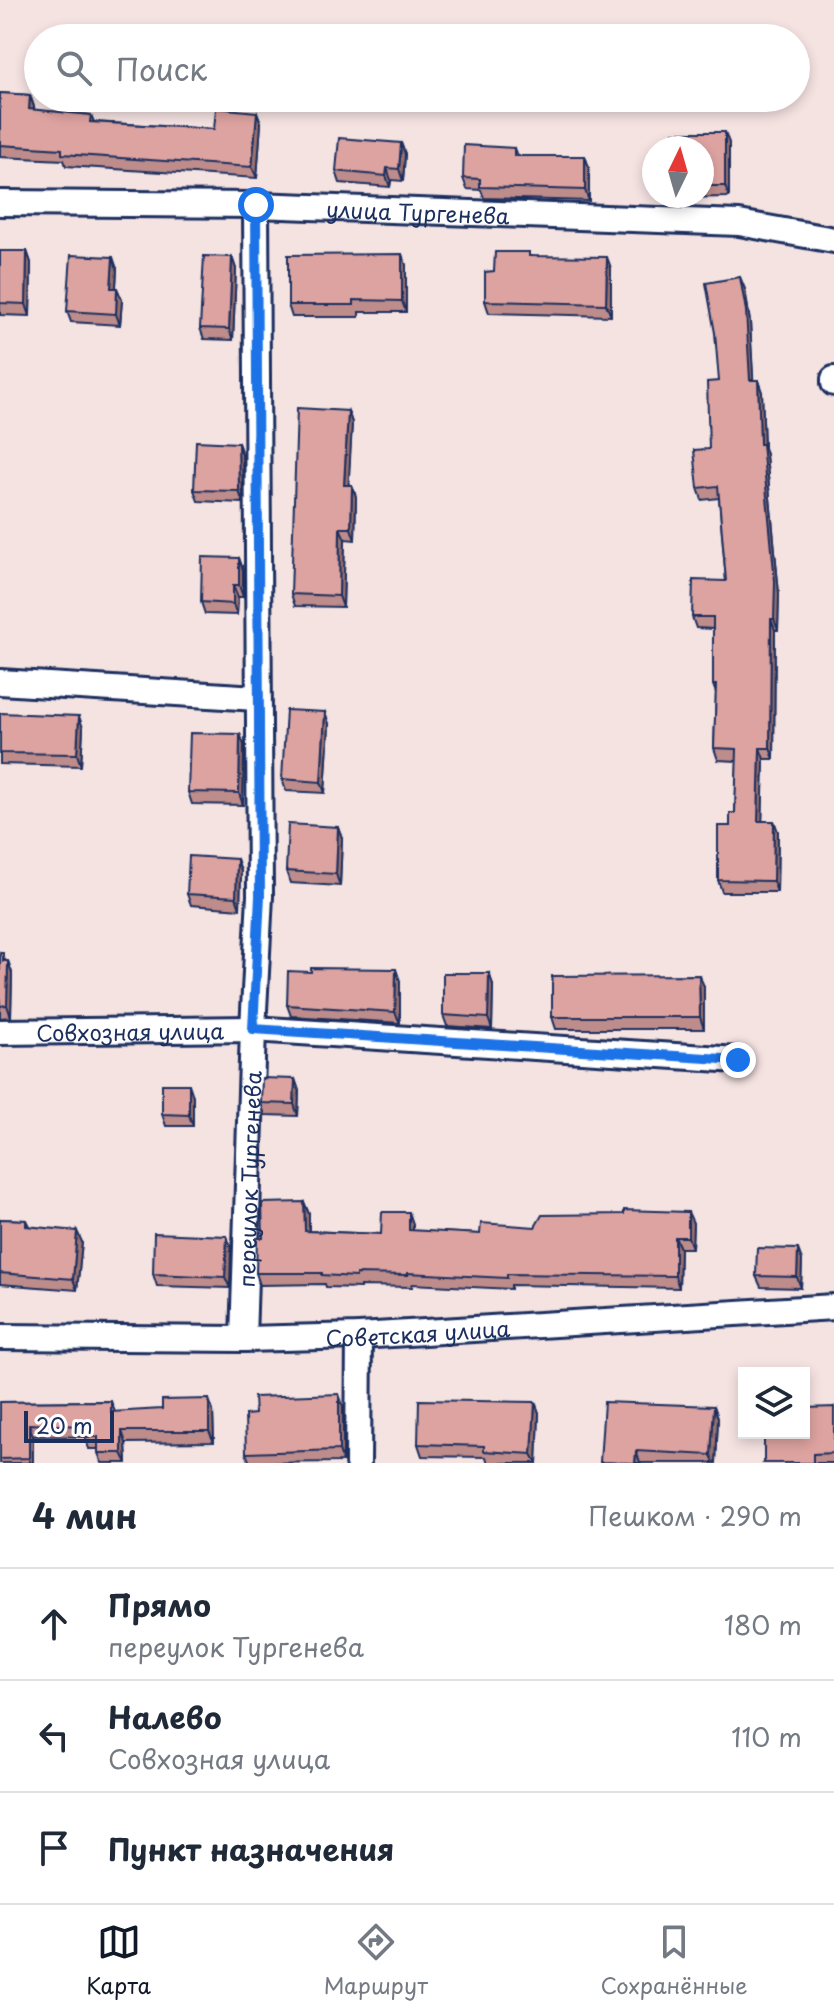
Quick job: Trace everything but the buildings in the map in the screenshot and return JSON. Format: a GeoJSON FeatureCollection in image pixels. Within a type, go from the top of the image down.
{"type":"FeatureCollection","features":[{"type":"Feature","properties":{"kind":"street","name":"улица Тургенева"},"geometry":{"type":"LineString","coordinates":[[0,203],[256,205],[739,223],[834,240]]}},
{"type":"Feature","properties":{"kind":"street","name":"переулок Тургенева"},"geometry":{"type":"LineString","coordinates":[[243,1339],[260,896],[256,205]]}},
{"type":"Feature","properties":{"kind":"street"},"geometry":{"type":"LineString","coordinates":[[0,682],[257,698]]}},
{"type":"Feature","properties":{"kind":"street","name":"Совхозная улица"},"geometry":{"type":"LineString","coordinates":[[0,1032],[253,1029],[738,1060]]}},
{"type":"Feature","properties":{"kind":"street","name":"Советская улица"},"geometry":{"type":"LineString","coordinates":[[0,1337],[243,1339],[359,1336],[834,1307]]}},
{"type":"Feature","properties":{"kind":"street"},"geometry":{"type":"LineString","coordinates":[[358,1463],[359,1336]]}},
{"type":"Feature","properties":{"kind":"route"},"geometry":{"type":"LineString","coordinates":[[256,205],[260,896],[253,1029],[738,1060]]}}]}
